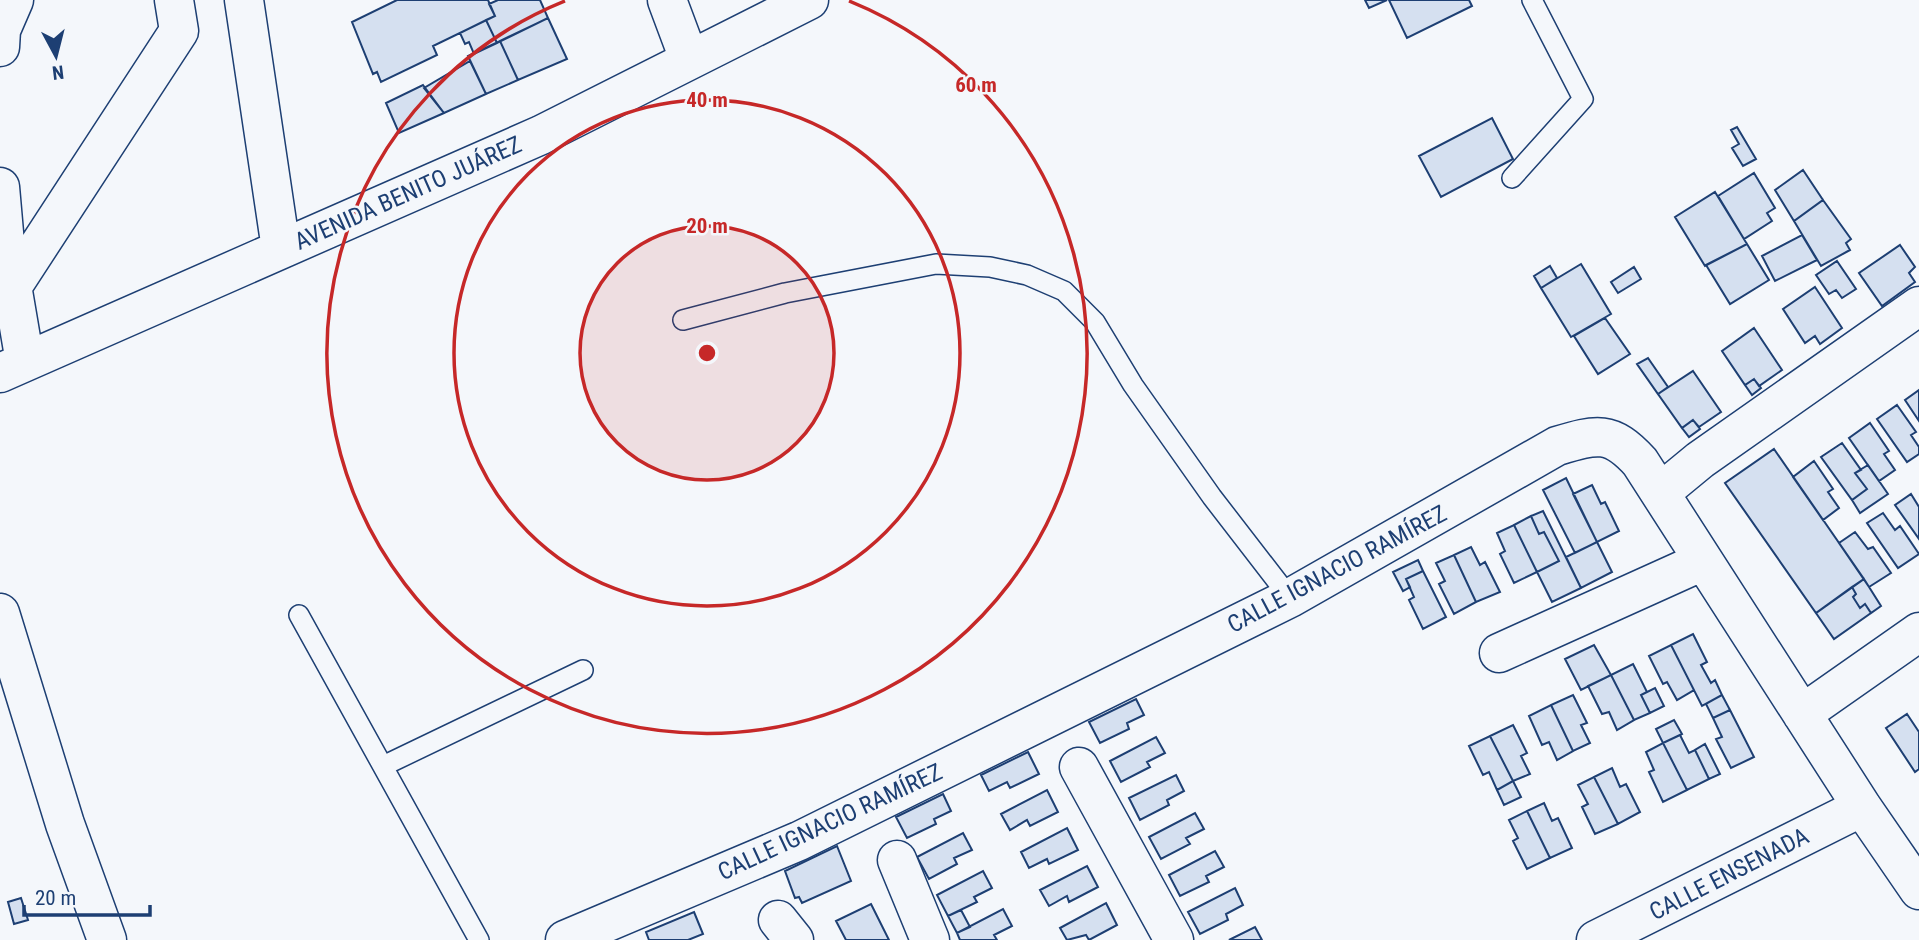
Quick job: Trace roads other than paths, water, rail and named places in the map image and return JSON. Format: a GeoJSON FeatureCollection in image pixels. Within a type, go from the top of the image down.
{"type":"FeatureCollection","features":[{"type":"Feature","properties":{"kind":"street"},"geometry":{"type":"LineString","coordinates":[[244,0],[281,249]]}},
{"type":"Feature","properties":{"kind":"street"},"geometry":{"type":"LineString","coordinates":[[667,0],[689,59]]}},
{"type":"Feature","properties":{"kind":"street","name":"AVENIDA BENITO JUÁREZ"},"geometry":{"type":"LineString","coordinates":[[13,368],[541,135],[809,0]]}},
{"type":"Feature","properties":{"kind":"street"},"geometry":{"type":"LineString","coordinates":[[12,287],[183,10]]}},
{"type":"Feature","properties":{"kind":"street"},"geometry":{"type":"LineString","coordinates":[[0,187],[12,287],[13,368]]}},
{"type":"Feature","properties":{"kind":"street"},"geometry":{"type":"LineString","coordinates":[[1660,493],[1700,460],[1919,306]]}},
{"type":"Feature","properties":{"kind":"street","name":"CALLE IGNACIO RAMÍREZ"},"geometry":{"type":"LineString","coordinates":[[565,940],[799,841],[1290,598],[1557,446],[1605,436],[1623,444],[1660,493],[1862,807],[1919,890]]}},
{"type":"Feature","properties":{"kind":"street"},"geometry":{"type":"LineString","coordinates":[[1499,653],[1703,561]]}},
{"type":"Feature","properties":{"kind":"street"},"geometry":{"type":"LineString","coordinates":[[0,612],[65,824],[107,940]]}},
{"type":"Feature","properties":{"kind":"street"},"geometry":{"type":"LineString","coordinates":[[1802,714],[1919,632]]}},
{"type":"Feature","properties":{"kind":"street"},"geometry":{"type":"LineString","coordinates":[[1079,767],[1174,940]]}},
{"type":"Feature","properties":{"kind":"street","name":"CALLE ENSENADA"},"geometry":{"type":"LineString","coordinates":[[1596,940],[1862,807]]}},
{"type":"Feature","properties":{"kind":"street"},"geometry":{"type":"LineString","coordinates":[[897,860],[930,940]]}},
{"type":"Feature","properties":{"kind":"lane"},"geometry":{"type":"LineString","coordinates":[[1513,178],[1583,99],[1532,0]]}},
{"type":"Feature","properties":{"kind":"lane"},"geometry":{"type":"LineString","coordinates":[[683,320],[785,293],[936,264],[990,267],[1027,275],[1063,291],[1095,322],[1133,385],[1290,598]]}},
{"type":"Feature","properties":{"kind":"lane"},"geometry":{"type":"LineString","coordinates":[[299,615],[479,940]]}},
{"type":"Feature","properties":{"kind":"lane"},"geometry":{"type":"LineString","coordinates":[[383,766],[583,670]]}}]}
